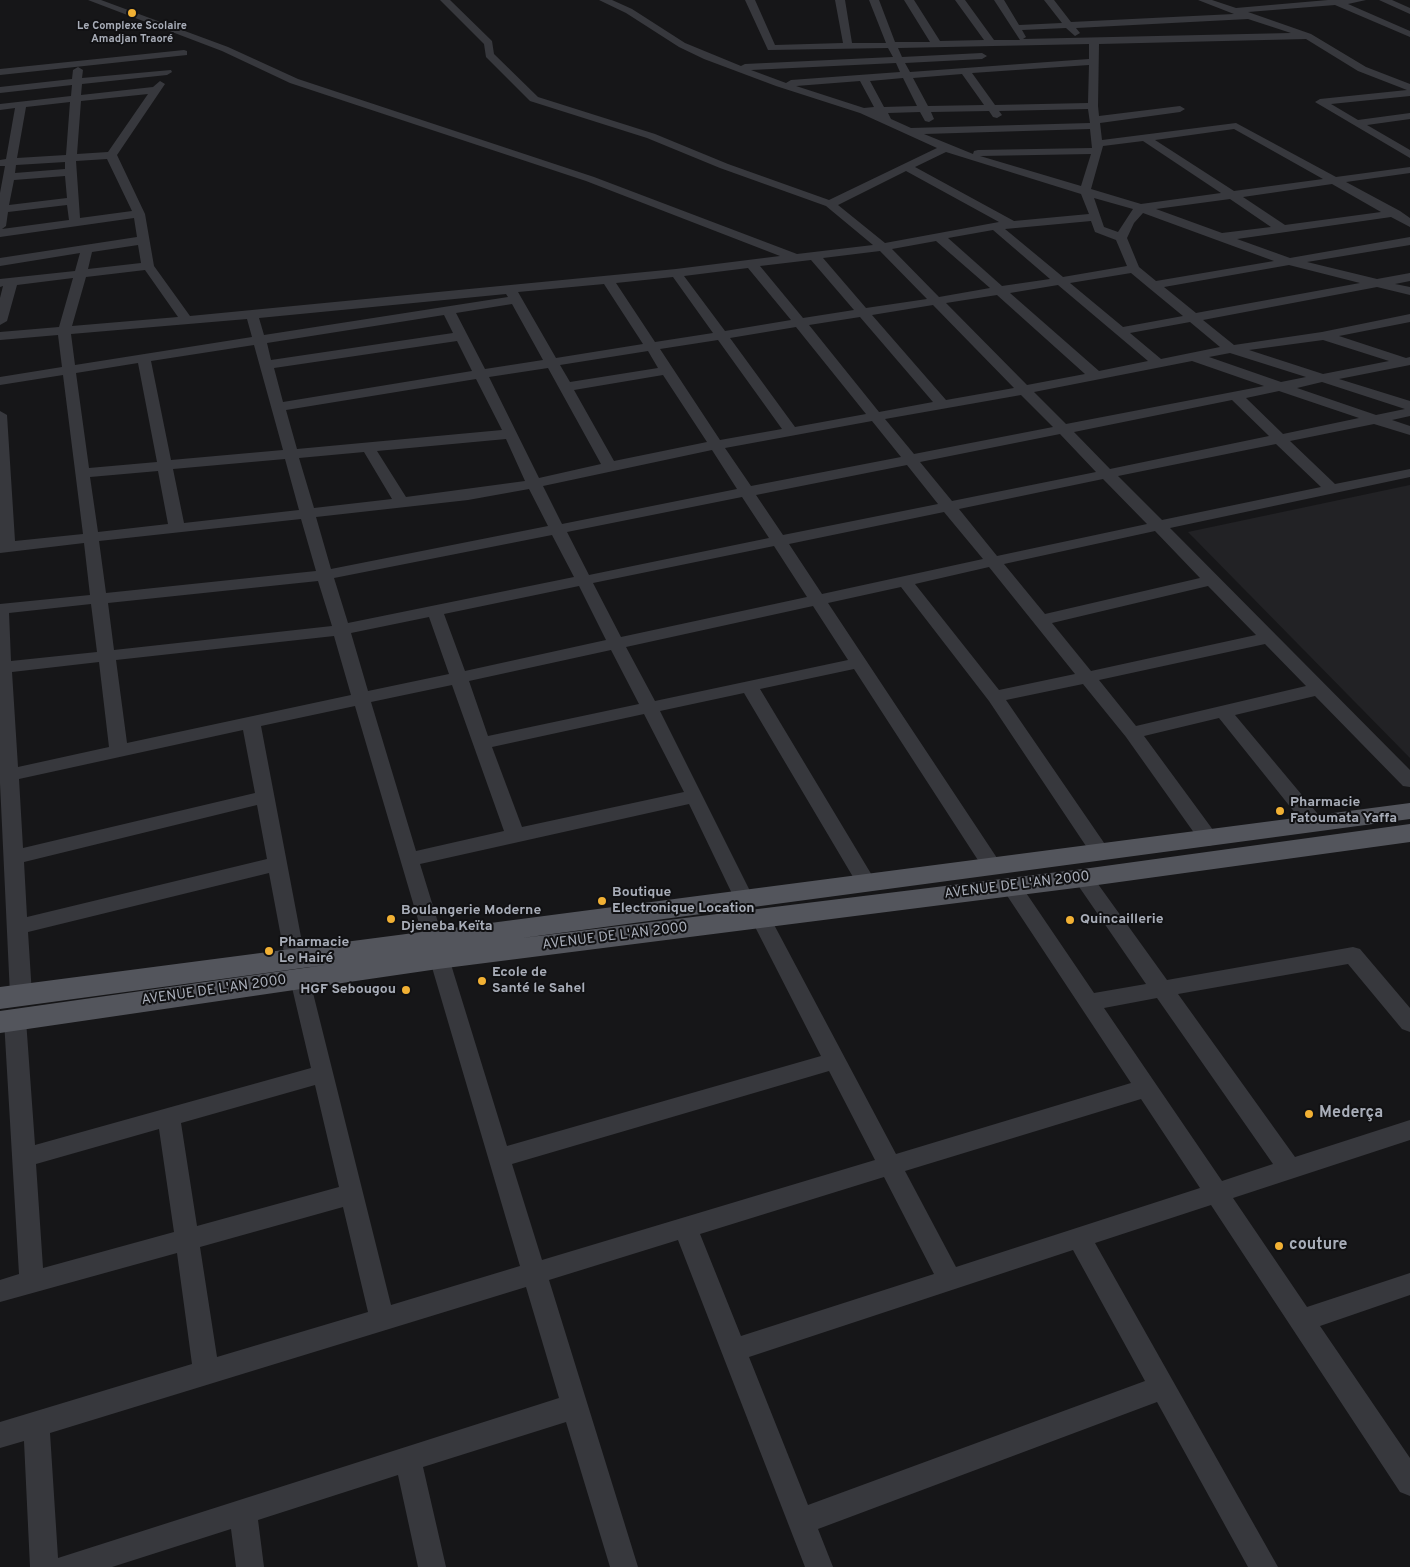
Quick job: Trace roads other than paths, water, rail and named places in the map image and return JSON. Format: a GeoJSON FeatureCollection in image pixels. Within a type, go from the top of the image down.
{"type":"FeatureCollection","features":[{"type":"Feature","properties":{"kind":"main road","name":"AVENUE DE L'AN 2000"},"geometry":{"type":"LineString","coordinates":[[10,997],[298,968],[435,950],[866,882],[1209,839],[1410,811]]}},
{"type":"Feature","properties":{"kind":"main road","name":"AVENUE DE L'AN 2000"},"geometry":{"type":"LineString","coordinates":[[435,950],[762,918],[1083,878],[1410,833]]}},
{"type":"Feature","properties":{"kind":"main road","name":"AVENUE DE L'AN 2000"},"geometry":{"type":"LineString","coordinates":[[7,1021],[298,968]]}},
{"type":"Feature","properties":{"kind":"street"},"geometry":{"type":"LineString","coordinates":[[93,0],[191,38],[225,49],[294,80],[590,179],[796,258]]}},
{"type":"Feature","properties":{"kind":"street"},"geometry":{"type":"LineString","coordinates":[[445,0],[489,43],[489,55],[534,99],[651,136],[724,166],[830,204],[884,247],[1410,781]]}},
{"type":"Feature","properties":{"kind":"street"},"geometry":{"type":"LineString","coordinates":[[604,0],[628,6],[682,45],[780,84],[864,110],[888,123],[957,153],[1141,208],[1218,238],[1290,262],[1410,292]]}},
{"type":"Feature","properties":{"kind":"street"},"geometry":{"type":"LineString","coordinates":[[750,0],[771,48],[1082,42]]}},
{"type":"Feature","properties":{"kind":"street"},"geometry":{"type":"LineString","coordinates":[[840,0],[848,47]]}},
{"type":"Feature","properties":{"kind":"street"},"geometry":{"type":"LineString","coordinates":[[874,0],[892,46],[935,130]]}},
{"type":"Feature","properties":{"kind":"street"},"geometry":{"type":"LineString","coordinates":[[909,0],[937,45]]}},
{"type":"Feature","properties":{"kind":"street"},"geometry":{"type":"LineString","coordinates":[[960,0],[991,43]]}},
{"type":"Feature","properties":{"kind":"street"},"geometry":{"type":"LineString","coordinates":[[999,0],[1039,66]]}},
{"type":"Feature","properties":{"kind":"street"},"geometry":{"type":"LineString","coordinates":[[1049,0],[1082,42],[1094,52]]}},
{"type":"Feature","properties":{"kind":"street"},"geometry":{"type":"LineString","coordinates":[[1203,0],[1308,36],[1362,69],[1410,88]]}},
{"type":"Feature","properties":{"kind":"street"},"geometry":{"type":"LineString","coordinates":[[1256,0],[1271,8]]}},
{"type":"Feature","properties":{"kind":"street"},"geometry":{"type":"LineString","coordinates":[[1231,11],[1361,0]]}},
{"type":"Feature","properties":{"kind":"street"},"geometry":{"type":"LineString","coordinates":[[1384,0],[1410,11]]}},
{"type":"Feature","properties":{"kind":"street"},"geometry":{"type":"LineString","coordinates":[[1333,1],[1410,34]]}},
{"type":"Feature","properties":{"kind":"street"},"geometry":{"type":"LineString","coordinates":[[1015,28],[1247,16]]}},
{"type":"Feature","properties":{"kind":"street"},"geometry":{"type":"LineString","coordinates":[[1143,22],[1156,40]]}},
{"type":"Feature","properties":{"kind":"street"},"geometry":{"type":"LineString","coordinates":[[780,84],[1039,66],[1094,52],[1156,40],[1308,36]]}},
{"type":"Feature","properties":{"kind":"street"},"geometry":{"type":"LineString","coordinates":[[111,155],[167,72],[184,53],[191,38]]}},
{"type":"Feature","properties":{"kind":"street"},"geometry":{"type":"LineString","coordinates":[[1076,52],[1094,52]]}},
{"type":"Feature","properties":{"kind":"street"},"geometry":{"type":"LineString","coordinates":[[1094,52],[1093,106],[1098,147],[1085,190],[1096,217],[1095,224],[1099,229],[1121,238],[1134,269],[1230,348],[1410,406]]}},
{"type":"Feature","properties":{"kind":"street"},"geometry":{"type":"LineString","coordinates":[[0,72],[184,53]]}},
{"type":"Feature","properties":{"kind":"street"},"geometry":{"type":"LineString","coordinates":[[738,68],[994,56]]}},
{"type":"Feature","properties":{"kind":"street"},"geometry":{"type":"LineString","coordinates":[[75,223],[71,202],[70,172],[73,158],[78,64]]}},
{"type":"Feature","properties":{"kind":"street"},"geometry":{"type":"LineString","coordinates":[[965,71],[1006,128]]}},
{"type":"Feature","properties":{"kind":"street"},"geometry":{"type":"LineString","coordinates":[[0,90],[167,72]]}},
{"type":"Feature","properties":{"kind":"street"},"geometry":{"type":"LineString","coordinates":[[863,78],[888,123]]}},
{"type":"Feature","properties":{"kind":"street"},"geometry":{"type":"LineString","coordinates":[[0,108],[156,90]]}},
{"type":"Feature","properties":{"kind":"street"},"geometry":{"type":"LineString","coordinates":[[1410,93],[1320,102],[1410,155]]}},
{"type":"Feature","properties":{"kind":"street"},"geometry":{"type":"LineString","coordinates":[[0,226],[1,210],[8,177],[5,162],[21,105]]}},
{"type":"Feature","properties":{"kind":"street"},"geometry":{"type":"LineString","coordinates":[[864,110],[1093,106]]}},
{"type":"Feature","properties":{"kind":"street"},"geometry":{"type":"LineString","coordinates":[[906,131],[1095,123],[1180,108]]}},
{"type":"Feature","properties":{"kind":"street"},"geometry":{"type":"LineString","coordinates":[[1357,123],[1408,117]]}},
{"type":"Feature","properties":{"kind":"street"},"geometry":{"type":"LineString","coordinates":[[957,153],[1098,147],[1144,138],[1236,126],[1410,224]]}},
{"type":"Feature","properties":{"kind":"street"},"geometry":{"type":"LineString","coordinates":[[1144,138],[1283,229]]}},
{"type":"Feature","properties":{"kind":"street"},"geometry":{"type":"LineString","coordinates":[[830,204],[945,148]]}},
{"type":"Feature","properties":{"kind":"street"},"geometry":{"type":"LineString","coordinates":[[5,162],[111,155]]}},
{"type":"Feature","properties":{"kind":"street"},"geometry":{"type":"LineString","coordinates":[[111,155],[139,214],[148,266],[187,321]]}},
{"type":"Feature","properties":{"kind":"street"},"geometry":{"type":"LineString","coordinates":[[906,167],[1014,225]]}},
{"type":"Feature","properties":{"kind":"street"},"geometry":{"type":"LineString","coordinates":[[1121,238],[1129,222],[1141,208],[1410,170]]}},
{"type":"Feature","properties":{"kind":"street"},"geometry":{"type":"LineString","coordinates":[[8,177],[70,172]]}},
{"type":"Feature","properties":{"kind":"street"},"geometry":{"type":"LineString","coordinates":[[1,210],[71,202]]}},
{"type":"Feature","properties":{"kind":"street"},"geometry":{"type":"LineString","coordinates":[[1218,238],[1410,211]]}},
{"type":"Feature","properties":{"kind":"street"},"geometry":{"type":"LineString","coordinates":[[0,233],[139,214]]}},
{"type":"Feature","properties":{"kind":"street"},"geometry":{"type":"LineString","coordinates":[[0,381],[259,342],[448,310],[514,294],[607,279],[676,273],[884,247],[996,226],[1096,217]]}},
{"type":"Feature","properties":{"kind":"street"},"geometry":{"type":"LineString","coordinates":[[996,226],[1159,364]]}},
{"type":"Feature","properties":{"kind":"street"},"geometry":{"type":"LineString","coordinates":[[939,236],[1096,376]]}},
{"type":"Feature","properties":{"kind":"street"},"geometry":{"type":"LineString","coordinates":[[0,262],[144,240]]}},
{"type":"Feature","properties":{"kind":"street"},"geometry":{"type":"LineString","coordinates":[[1153,285],[1410,241]]}},
{"type":"Feature","properties":{"kind":"street"},"geometry":{"type":"LineString","coordinates":[[86,249],[64,332],[119,752]]}},
{"type":"Feature","properties":{"kind":"street"},"geometry":{"type":"LineString","coordinates":[[814,256],[942,404]]}},
{"type":"Feature","properties":{"kind":"street"},"geometry":{"type":"LineString","coordinates":[[752,264],[1132,733],[1209,839]]}},
{"type":"Feature","properties":{"kind":"street"},"geometry":{"type":"LineString","coordinates":[[0,321],[6,283],[148,266]]}},
{"type":"Feature","properties":{"kind":"street"},"geometry":{"type":"LineString","coordinates":[[277,407],[1134,269]]}},
{"type":"Feature","properties":{"kind":"street"},"geometry":{"type":"LineString","coordinates":[[676,273],[791,431]]}},
{"type":"Feature","properties":{"kind":"street"},"geometry":{"type":"LineString","coordinates":[[1121,331],[1410,277]]}},
{"type":"Feature","properties":{"kind":"street"},"geometry":{"type":"LineString","coordinates":[[607,279],[992,866]]}},
{"type":"Feature","properties":{"kind":"street"},"geometry":{"type":"LineString","coordinates":[[0,336],[514,294]]}},
{"type":"Feature","properties":{"kind":"street"},"geometry":{"type":"LineString","coordinates":[[514,294],[550,363],[610,466]]}},
{"type":"Feature","properties":{"kind":"street"},"geometry":{"type":"LineString","coordinates":[[448,310],[511,434],[534,484],[695,796],[744,900]]}},
{"type":"Feature","properties":{"kind":"street"},"geometry":{"type":"LineString","coordinates":[[252,315],[325,575],[435,950],[624,1567]]}},
{"type":"Feature","properties":{"kind":"street"},"geometry":{"type":"LineString","coordinates":[[0,415],[4,548],[402,503],[534,484],[716,444],[1024,390],[1194,357],[1230,348],[1322,336],[1410,318]]}},
{"type":"Feature","properties":{"kind":"street"},"geometry":{"type":"LineString","coordinates":[[266,365],[462,336]]}},
{"type":"Feature","properties":{"kind":"street"},"geometry":{"type":"LineString","coordinates":[[1322,336],[1408,362]]}},
{"type":"Feature","properties":{"kind":"street"},"geometry":{"type":"LineString","coordinates":[[1194,357],[1410,431]]}},
{"type":"Feature","properties":{"kind":"street"},"geometry":{"type":"LineString","coordinates":[[144,359],[177,528]]}},
{"type":"Feature","properties":{"kind":"street"},"geometry":{"type":"LineString","coordinates":[[10,997],[17,927],[14,857],[5,776],[0,609],[325,575],[557,527],[1408,362]]}},
{"type":"Feature","properties":{"kind":"street"},"geometry":{"type":"LineString","coordinates":[[565,387],[668,370]]}},
{"type":"Feature","properties":{"kind":"street"},"geometry":{"type":"LineString","coordinates":[[1236,396],[1332,490]]}},
{"type":"Feature","properties":{"kind":"street"},"geometry":{"type":"LineString","coordinates":[[2,668],[341,630],[1410,412]]}},
{"type":"Feature","properties":{"kind":"street"},"geometry":{"type":"LineString","coordinates":[[82,473],[511,434]]}},
{"type":"Feature","properties":{"kind":"street"},"geometry":{"type":"LineString","coordinates":[[368,447],[402,503]]}},
{"type":"Feature","properties":{"kind":"street"},"geometry":{"type":"LineString","coordinates":[[5,776],[1410,473]]}},
{"type":"Feature","properties":{"kind":"street"},"geometry":{"type":"LineString","coordinates":[[1041,620],[1211,580]]}},
{"type":"Feature","properties":{"kind":"street"},"geometry":{"type":"LineString","coordinates":[[906,581],[995,697],[1101,853]]}},
{"type":"Feature","properties":{"kind":"street"},"geometry":{"type":"LineString","coordinates":[[436,611],[515,836]]}},
{"type":"Feature","properties":{"kind":"street"},"geometry":{"type":"LineString","coordinates":[[995,697],[1268,638]]}},
{"type":"Feature","properties":{"kind":"street"},"geometry":{"type":"LineString","coordinates":[[482,743],[858,663]]}},
{"type":"Feature","properties":{"kind":"street"},"geometry":{"type":"LineString","coordinates":[[749,686],[866,882]]}},
{"type":"Feature","properties":{"kind":"street"},"geometry":{"type":"LineString","coordinates":[[1132,733],[1319,689]]}},
{"type":"Feature","properties":{"kind":"street"},"geometry":{"type":"LineString","coordinates":[[1223,712],[1315,824]]}},
{"type":"Feature","properties":{"kind":"street"},"geometry":{"type":"LineString","coordinates":[[251,723],[298,968],[382,1318]]}},
{"type":"Feature","properties":{"kind":"street"},"geometry":{"type":"LineString","coordinates":[[14,857],[265,796]]}},
{"type":"Feature","properties":{"kind":"street"},"geometry":{"type":"LineString","coordinates":[[409,859],[695,796]]}},
{"type":"Feature","properties":{"kind":"street"},"geometry":{"type":"LineString","coordinates":[[17,927],[278,864]]}},
{"type":"Feature","properties":{"kind":"street"},"geometry":{"type":"LineString","coordinates":[[1083,878],[1290,1169]]}},
{"type":"Feature","properties":{"kind":"street"},"geometry":{"type":"LineString","coordinates":[[1011,886],[1410,1482]]}},
{"type":"Feature","properties":{"kind":"street"},"geometry":{"type":"LineString","coordinates":[[762,918],[834,1061],[950,1280]]}},
{"type":"Feature","properties":{"kind":"street"},"geometry":{"type":"LineString","coordinates":[[1089,1002],[1353,955],[1402,1002],[1410,1023]]}},
{"type":"Feature","properties":{"kind":"street"},"geometry":{"type":"LineString","coordinates":[[7,1021],[24,1158],[32,1283]]}},
{"type":"Feature","properties":{"kind":"street"},"geometry":{"type":"LineString","coordinates":[[499,1158],[834,1061]]}},
{"type":"Feature","properties":{"kind":"street"},"geometry":{"type":"LineString","coordinates":[[24,1158],[324,1073]]}},
{"type":"Feature","properties":{"kind":"street"},"geometry":{"type":"LineString","coordinates":[[0,1435],[206,1371],[1146,1088]]}},
{"type":"Feature","properties":{"kind":"street"},"geometry":{"type":"LineString","coordinates":[[169,1117],[206,1371]]}},
{"type":"Feature","properties":{"kind":"street"},"geometry":{"type":"LineString","coordinates":[[734,1350],[1410,1130]]}},
{"type":"Feature","properties":{"kind":"street"},"geometry":{"type":"LineString","coordinates":[[0,1292],[352,1194]]}},
{"type":"Feature","properties":{"kind":"street"},"geometry":{"type":"LineString","coordinates":[[685,1227],[819,1567]]}},
{"type":"Feature","properties":{"kind":"street"},"geometry":{"type":"LineString","coordinates":[[1079,1238],[1264,1567]]}},
{"type":"Feature","properties":{"kind":"street"},"geometry":{"type":"LineString","coordinates":[[1302,1320],[1410,1284]]}},
{"type":"Feature","properties":{"kind":"street"},"geometry":{"type":"LineString","coordinates":[[801,1522],[1163,1386]]}},
{"type":"Feature","properties":{"kind":"street"},"geometry":{"type":"LineString","coordinates":[[68,1567],[575,1406]]}},
{"type":"Feature","properties":{"kind":"street"},"geometry":{"type":"LineString","coordinates":[[36,1424],[44,1567]]}},
{"type":"Feature","properties":{"kind":"street"},"geometry":{"type":"LineString","coordinates":[[408,1460],[432,1567]]}},
{"type":"Feature","properties":{"kind":"street"},"geometry":{"type":"LineString","coordinates":[[244,1512],[250,1567]]}},
{"type":"Feature","properties":{"kind":"place","name":"Le Complexe Scolaire Amadjan Traoré"},"geometry":{"type":"Point","coordinates":[132,13]}},
{"type":"Feature","properties":{"kind":"place","name":"Pharmacie Fatoumata Yaffa"},"geometry":{"type":"Point","coordinates":[1280,811]}},
{"type":"Feature","properties":{"kind":"place","name":"Boutique Electronique Location"},"geometry":{"type":"Point","coordinates":[602,901]}},
{"type":"Feature","properties":{"kind":"place","name":"Boulangerie Moderne Djeneba Keïta"},"geometry":{"type":"Point","coordinates":[391,919]}},
{"type":"Feature","properties":{"kind":"place","name":"Quincaillerie"},"geometry":{"type":"Point","coordinates":[1070,920]}},
{"type":"Feature","properties":{"kind":"place","name":"Pharmacie Le Hairé"},"geometry":{"type":"Point","coordinates":[269,951]}},
{"type":"Feature","properties":{"kind":"place","name":"Ecole de Santé le Sahel"},"geometry":{"type":"Point","coordinates":[482,981]}},
{"type":"Feature","properties":{"kind":"place","name":"HGF Sebougou"},"geometry":{"type":"Point","coordinates":[406,990]}},
{"type":"Feature","properties":{"kind":"place","name":"Mederça"},"geometry":{"type":"Point","coordinates":[1309,1114]}},
{"type":"Feature","properties":{"kind":"place","name":"couture"},"geometry":{"type":"Point","coordinates":[1279,1246]}}]}
